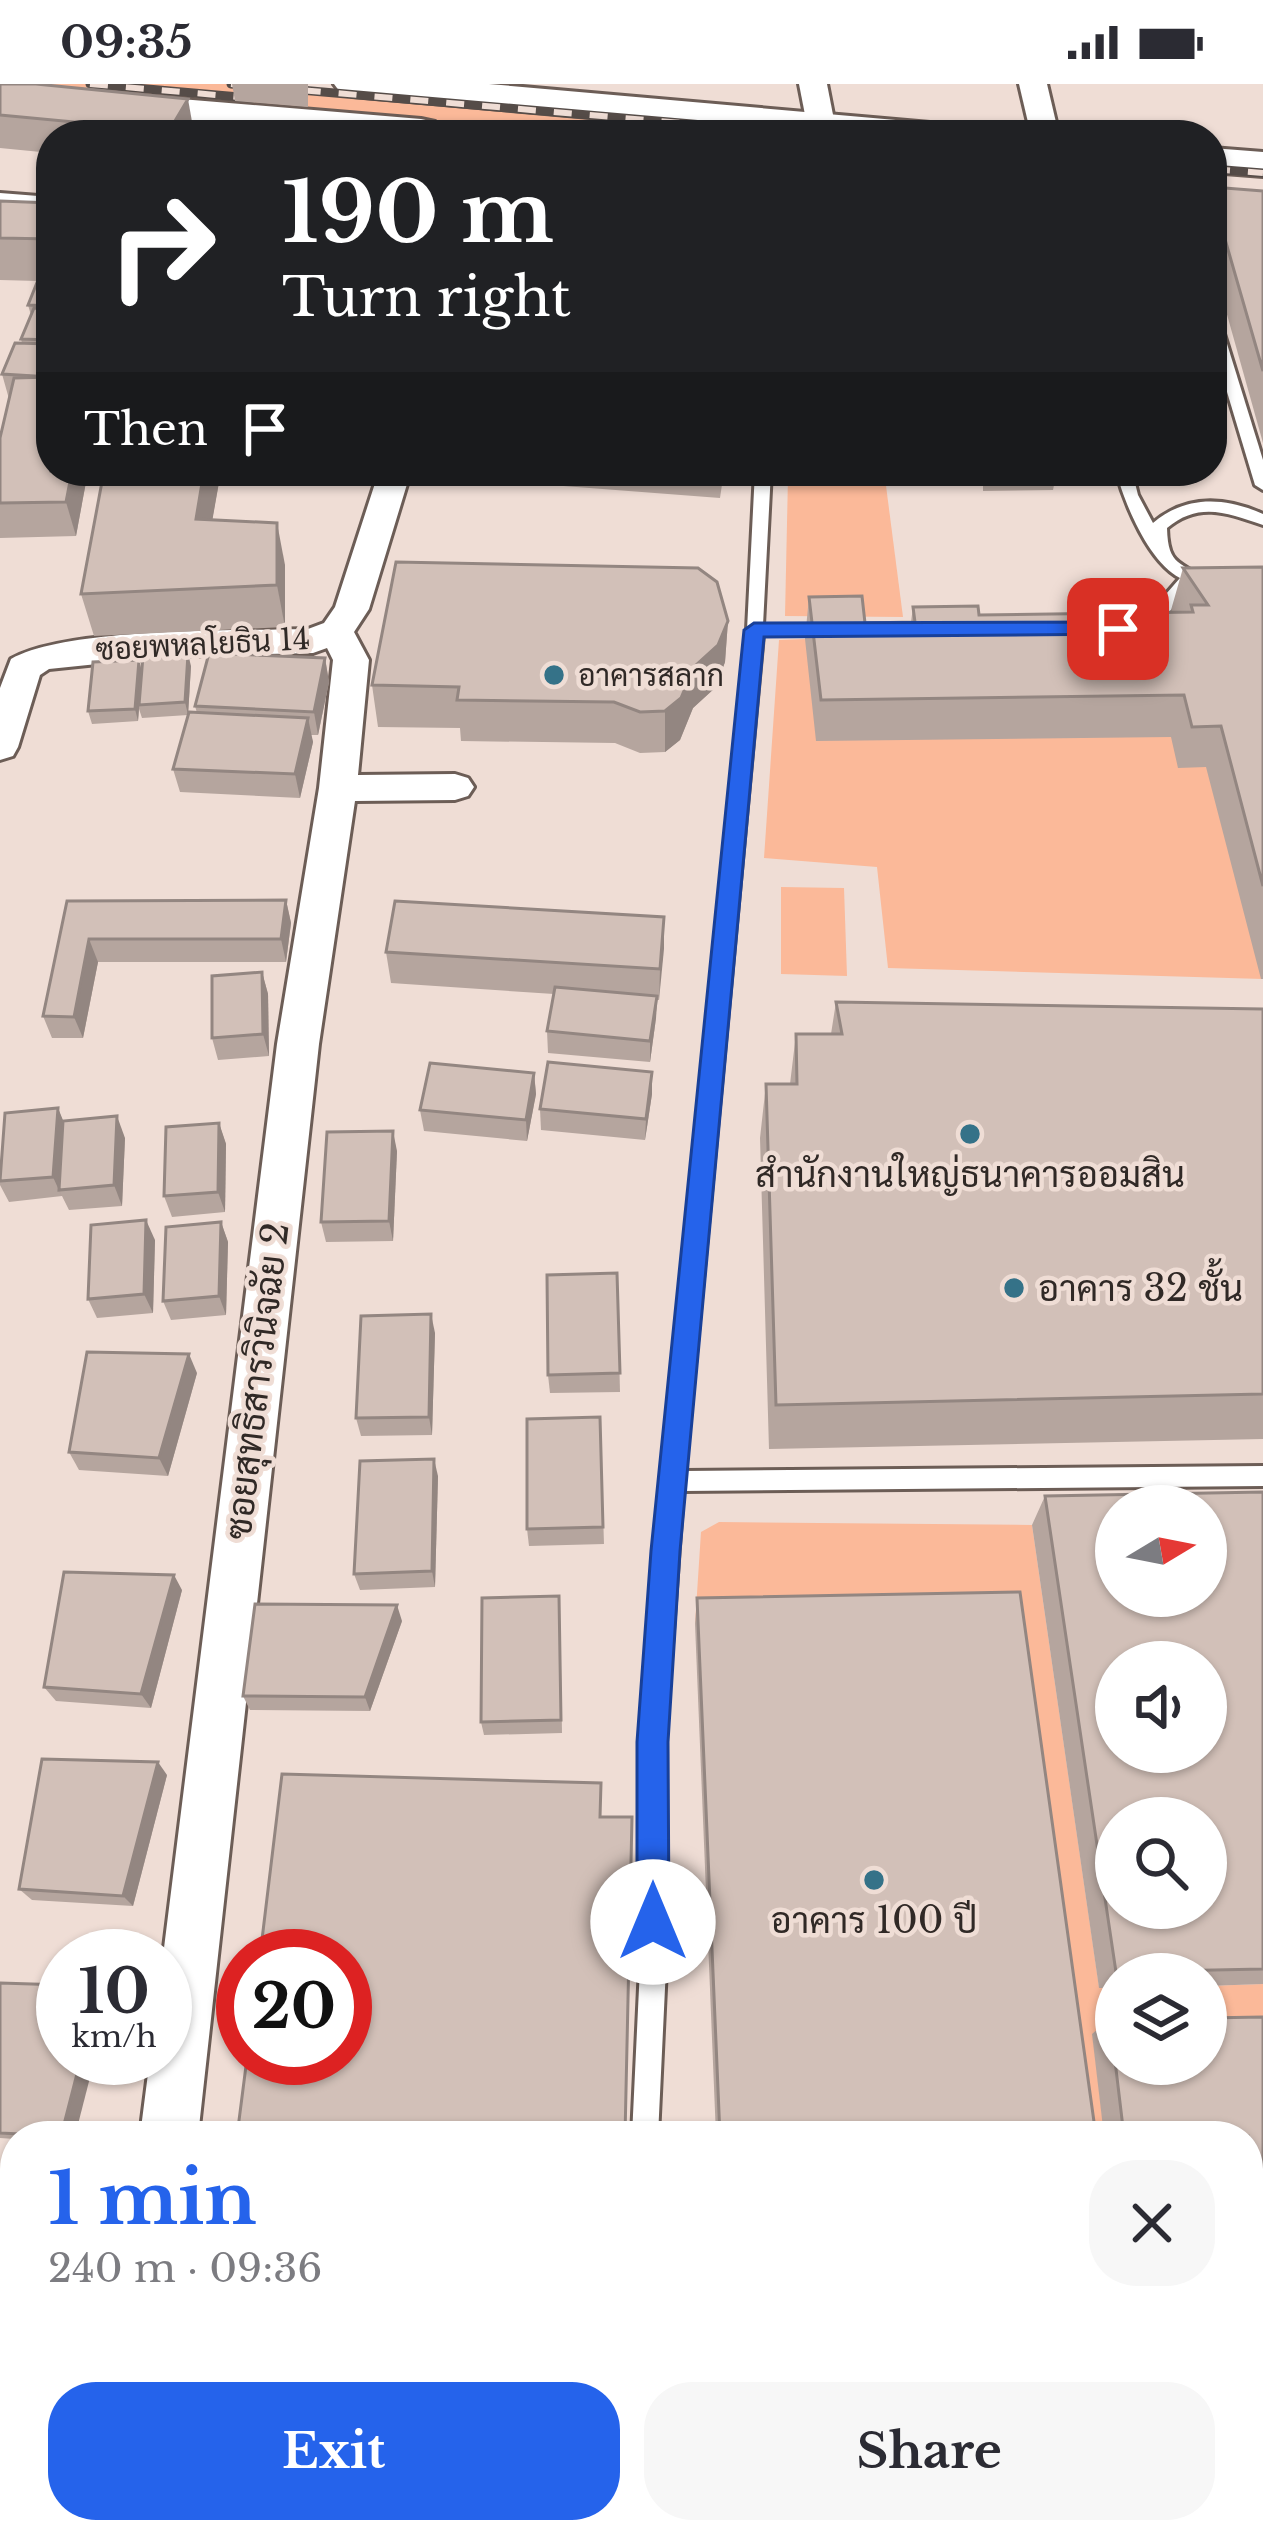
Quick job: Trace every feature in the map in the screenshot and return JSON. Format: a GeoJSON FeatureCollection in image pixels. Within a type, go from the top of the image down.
{"type":"FeatureCollection","features":[{"type":"Feature","properties":{"kind":"main road"},"geometry":{"type":"LineString","coordinates":[[354,84],[764,120]]}},
{"type":"Feature","properties":{"kind":"main road"},"geometry":{"type":"LineString","coordinates":[[0,95],[212,120]]}},
{"type":"Feature","properties":{"kind":"main road"},"geometry":{"type":"LineString","coordinates":[[1227,161],[1263,164]]}},
{"type":"Feature","properties":{"kind":"street"},"geometry":{"type":"LineString","coordinates":[[813,84],[820,120]]}},
{"type":"Feature","properties":{"kind":"street"},"geometry":{"type":"LineString","coordinates":[[1033,84],[1041,120]]}},
{"type":"Feature","properties":{"kind":"street","name":"ซอยพหลโยธิน 14"},"geometry":{"type":"LineString","coordinates":[[0,652],[41,658],[175,644],[314,641],[336,631],[352,609],[390,486]]}},
{"type":"Feature","properties":{"kind":"street","name":"ซอยสุทธิสารวินิจฉัย 2"},"geometry":{"type":"LineString","coordinates":[[171,2121],[295,1068],[338,788],[351,660],[336,631]]}},
{"type":"Feature","properties":{"kind":"street"},"geometry":{"type":"LineString","coordinates":[[0,747],[24,668],[41,658]]}},
{"type":"Feature","properties":{"kind":"street"},"geometry":{"type":"LineString","coordinates":[[338,788],[455,788]]}},
{"type":"Feature","properties":{"kind":"lane"},"geometry":{"type":"LineString","coordinates":[[0,197],[36,200]]}},
{"type":"Feature","properties":{"kind":"lane"},"geometry":{"type":"LineString","coordinates":[[1227,367],[1263,485]]}},
{"type":"Feature","properties":{"kind":"lane"},"geometry":{"type":"LineString","coordinates":[[647,2121],[653,1966],[653,1742],[754,630],[762,486]]}},
{"type":"Feature","properties":{"kind":"lane"},"geometry":{"type":"LineString","coordinates":[[1128,486],[1171,567],[1210,585]]}},
{"type":"Feature","properties":{"kind":"lane"},"geometry":{"type":"LineString","coordinates":[[1158,547],[1159,526],[1186,508],[1227,506],[1263,520]]}},
{"type":"Feature","properties":{"kind":"lane"},"geometry":{"type":"LineString","coordinates":[[1118,629],[1142,627],[1189,578]]}},
{"type":"Feature","properties":{"kind":"lane"},"geometry":{"type":"LineString","coordinates":[[754,630],[845,630]]}},
{"type":"Feature","properties":{"kind":"lane"},"geometry":{"type":"LineString","coordinates":[[674,1481],[1263,1476]]}},
{"type":"Feature","properties":{"kind":"shaded area"},"geometry":{"type":"Polygon","coordinates":[[[3,84],[243,84],[676,120],[410,120],[3,84]]]}},
{"type":"Feature","properties":{"kind":"shaded area"},"geometry":{"type":"Polygon","coordinates":[[[788,486],[886,486],[903,617],[785,616],[788,486]]]}},
{"type":"Feature","properties":{"kind":"shaded area"},"geometry":{"type":"Polygon","coordinates":[[[805,639],[841,676],[1263,736],[1263,979],[888,968],[877,867],[764,858],[779,640],[805,639]]]}},
{"type":"Feature","properties":{"kind":"shaded area"},"geometry":{"type":"Polygon","coordinates":[[[781,887],[844,888],[847,976],[781,974],[781,887]]]}},
{"type":"Feature","properties":{"kind":"shaded area"},"geometry":{"type":"Polygon","coordinates":[[[719,1522],[1032,1525],[1095,1959],[1095,2085],[1227,2085],[1227,1985],[1263,1984],[1263,2121],[1066,2121],[695,1624],[701,1532],[719,1522]]]}},
{"type":"Feature","properties":{"kind":"building"},"geometry":{"type":"Polygon","coordinates":[[[0,84],[188,99],[176,120],[0,115],[0,84]]]}},
{"type":"Feature","properties":{"kind":"building"},"geometry":{"type":"Polygon","coordinates":[[[1227,188],[1263,191],[1263,371],[1227,246],[1227,188]]]}},
{"type":"Feature","properties":{"kind":"building"},"geometry":{"type":"Polygon","coordinates":[[[0,201],[36,202],[36,239],[0,238],[0,201]]]}},
{"type":"Feature","properties":{"kind":"building"},"geometry":{"type":"Polygon","coordinates":[[[34,308],[36,308],[36,340],[21,339],[34,308]]]}},
{"type":"Feature","properties":{"kind":"building"},"geometry":{"type":"Polygon","coordinates":[[[15,343],[36,344],[36,376],[2,374],[15,343]]]}},
{"type":"Feature","properties":{"kind":"building"},"geometry":{"type":"Polygon","coordinates":[[[36,377],[36,486],[69,486],[66,502],[0,503],[0,438],[14,378],[36,377]]]}},
{"type":"Feature","properties":{"kind":"building"},"geometry":{"type":"Polygon","coordinates":[[[101,486],[202,486],[196,519],[277,523],[277,585],[81,594],[101,486]]]}},
{"type":"Feature","properties":{"kind":"building","name":"อาคารสลาก"},"geometry":{"type":"Polygon","coordinates":[[[396,562],[698,568],[717,582],[728,621],[718,645],[694,667],[681,698],[665,711],[640,712],[614,702],[457,700],[459,687],[372,685],[396,562]]]}},
{"type":"Feature","properties":{"kind":"building"},"geometry":{"type":"Polygon","coordinates":[[[1263,567],[1263,886],[1221,726],[1192,727],[1184,695],[821,700],[809,597],[862,596],[865,623],[915,622],[913,607],[978,606],[979,615],[1193,612],[1191,605],[1208,605],[1183,568],[1263,567]]]}},
{"type":"Feature","properties":{"kind":"building"},"geometry":{"type":"Polygon","coordinates":[[[209,653],[325,658],[314,712],[195,706],[209,653]]]}},
{"type":"Feature","properties":{"kind":"building"},"geometry":{"type":"Polygon","coordinates":[[[188,654],[185,702],[139,705],[143,656],[188,654]]]}},
{"type":"Feature","properties":{"kind":"building"},"geometry":{"type":"Polygon","coordinates":[[[139,660],[135,709],[88,711],[93,662],[139,660]]]}},
{"type":"Feature","properties":{"kind":"building"},"geometry":{"type":"Polygon","coordinates":[[[189,712],[308,718],[295,774],[173,769],[189,712]]]}},
{"type":"Feature","properties":{"kind":"building"},"geometry":{"type":"Polygon","coordinates":[[[286,900],[281,939],[89,939],[74,1017],[43,1016],[67,901],[286,900]]]}},
{"type":"Feature","properties":{"kind":"building"},"geometry":{"type":"Polygon","coordinates":[[[395,901],[664,917],[660,969],[386,952],[395,901]]]}},
{"type":"Feature","properties":{"kind":"building"},"geometry":{"type":"Polygon","coordinates":[[[262,972],[263,1034],[212,1038],[212,976],[262,972]]]}},
{"type":"Feature","properties":{"kind":"building"},"geometry":{"type":"Polygon","coordinates":[[[555,987],[657,996],[650,1041],[547,1031],[555,987]]]}},
{"type":"Feature","properties":{"kind":"building","name":"อาคาร 32 ชั้น"},"geometry":{"type":"Polygon","coordinates":[[[836,1002],[1263,1009],[1263,1394],[776,1405],[766,1084],[797,1084],[796,1034],[842,1034],[836,1002]]]}},
{"type":"Feature","properties":{"kind":"building"},"geometry":{"type":"Polygon","coordinates":[[[548,1062],[652,1072],[646,1119],[540,1109],[548,1062]]]}},
{"type":"Feature","properties":{"kind":"building"},"geometry":{"type":"Polygon","coordinates":[[[430,1063],[534,1073],[526,1120],[420,1110],[430,1063]]]}},
{"type":"Feature","properties":{"kind":"building"},"geometry":{"type":"Polygon","coordinates":[[[58,1108],[53,1177],[0,1181],[5,1113],[58,1108]]]}},
{"type":"Feature","properties":{"kind":"building"},"geometry":{"type":"Polygon","coordinates":[[[117,1116],[114,1185],[59,1190],[63,1121],[117,1116]]]}},
{"type":"Feature","properties":{"kind":"building"},"geometry":{"type":"Polygon","coordinates":[[[219,1123],[218,1192],[164,1196],[166,1127],[219,1123]]]}},
{"type":"Feature","properties":{"kind":"building"},"geometry":{"type":"Polygon","coordinates":[[[393,1131],[389,1221],[321,1222],[327,1132],[393,1131]]]}},
{"type":"Feature","properties":{"kind":"building"},"geometry":{"type":"Polygon","coordinates":[[[146,1220],[144,1294],[88,1299],[91,1225],[146,1220]]]}},
{"type":"Feature","properties":{"kind":"building"},"geometry":{"type":"Polygon","coordinates":[[[221,1222],[219,1296],[163,1301],[166,1227],[221,1222]]]}},
{"type":"Feature","properties":{"kind":"building"},"geometry":{"type":"Polygon","coordinates":[[[617,1273],[620,1373],[548,1375],[547,1275],[617,1273]]]}},
{"type":"Feature","properties":{"kind":"building"},"geometry":{"type":"Polygon","coordinates":[[[431,1314],[429,1417],[356,1418],[361,1316],[431,1314]]]}},
{"type":"Feature","properties":{"kind":"building"},"geometry":{"type":"Polygon","coordinates":[[[87,1352],[189,1354],[159,1458],[69,1452],[87,1352]]]}},
{"type":"Feature","properties":{"kind":"building"},"geometry":{"type":"Polygon","coordinates":[[[600,1417],[603,1527],[527,1529],[527,1419],[600,1417]]]}},
{"type":"Feature","properties":{"kind":"building"},"geometry":{"type":"Polygon","coordinates":[[[434,1459],[432,1571],[354,1574],[360,1461],[434,1459]]]}},
{"type":"Feature","properties":{"kind":"building"},"geometry":{"type":"Polygon","coordinates":[[[1263,1492],[1263,1969],[1227,1970],[1227,1953],[1113,1953],[1110,1929],[1227,1929],[1227,1797],[1095,1797],[1095,1831],[1045,1496],[1095,1495],[1095,1617],[1227,1617],[1227,1493],[1263,1492]]]}},
{"type":"Feature","properties":{"kind":"building"},"geometry":{"type":"Polygon","coordinates":[[[64,1572],[174,1575],[141,1694],[44,1687],[64,1572]]]}},
{"type":"Feature","properties":{"kind":"building","name":"อาคาร 100 ปี"},"geometry":{"type":"Polygon","coordinates":[[[1020,1592],[1094,2121],[719,2121],[697,1598],[1020,1592]]]}},
{"type":"Feature","properties":{"kind":"building"},"geometry":{"type":"Polygon","coordinates":[[[559,1596],[561,1720],[481,1722],[482,1598],[559,1596]]]}},
{"type":"Feature","properties":{"kind":"building"},"geometry":{"type":"Polygon","coordinates":[[[255,1604],[397,1605],[365,1697],[243,1696],[255,1604]]]}},
{"type":"Feature","properties":{"kind":"building"},"geometry":{"type":"Polygon","coordinates":[[[42,1759],[158,1762],[123,1896],[19,1889],[42,1759]]]}},
{"type":"Feature","properties":{"kind":"building"},"geometry":{"type":"Polygon","coordinates":[[[282,1774],[601,1783],[600,1817],[632,1817],[625,2121],[239,2121],[244,2085],[372,2085],[372,1929],[263,1929],[282,1774]]]}},
{"type":"Feature","properties":{"kind":"building"},"geometry":{"type":"Polygon","coordinates":[[[0,1983],[36,1984],[36,2085],[74,2085],[65,2121],[0,2121],[0,1983]]]}},
{"type":"Feature","properties":{"kind":"building"},"geometry":{"type":"Polygon","coordinates":[[[1263,2017],[1263,2121],[1122,2121],[1118,2085],[1227,2085],[1227,2018],[1263,2017]]]}},
{"type":"Feature","properties":{"kind":"railway"},"geometry":{"type":"LineString","coordinates":[[90,84],[251,98]]}},
{"type":"Feature","properties":{"kind":"railway"},"geometry":{"type":"LineString","coordinates":[[231,84],[647,120]]}},
{"type":"Feature","properties":{"kind":"railway"},"geometry":{"type":"LineString","coordinates":[[1227,170],[1263,173]]}},
{"type":"Feature","properties":{"kind":"place","name":"อาคารสลาก"},"geometry":{"type":"Point","coordinates":[554,675]}},
{"type":"Feature","properties":{"kind":"place","name":"สำนักงานใหญ่ธนาคารออมสิน"},"geometry":{"type":"Point","coordinates":[970,1134]}},
{"type":"Feature","properties":{"kind":"place","name":"อาคาร 32 ชั้น"},"geometry":{"type":"Point","coordinates":[1014,1288]}},
{"type":"Feature","properties":{"kind":"place","name":"อาคาร 100 ปี"},"geometry":{"type":"Point","coordinates":[874,1880]}},
{"type":"Feature","properties":{"kind":"route"},"geometry":{"type":"LineString","coordinates":[[653,1922],[653,1742],[666,1551],[754,630],[1118,629]]}}]}
